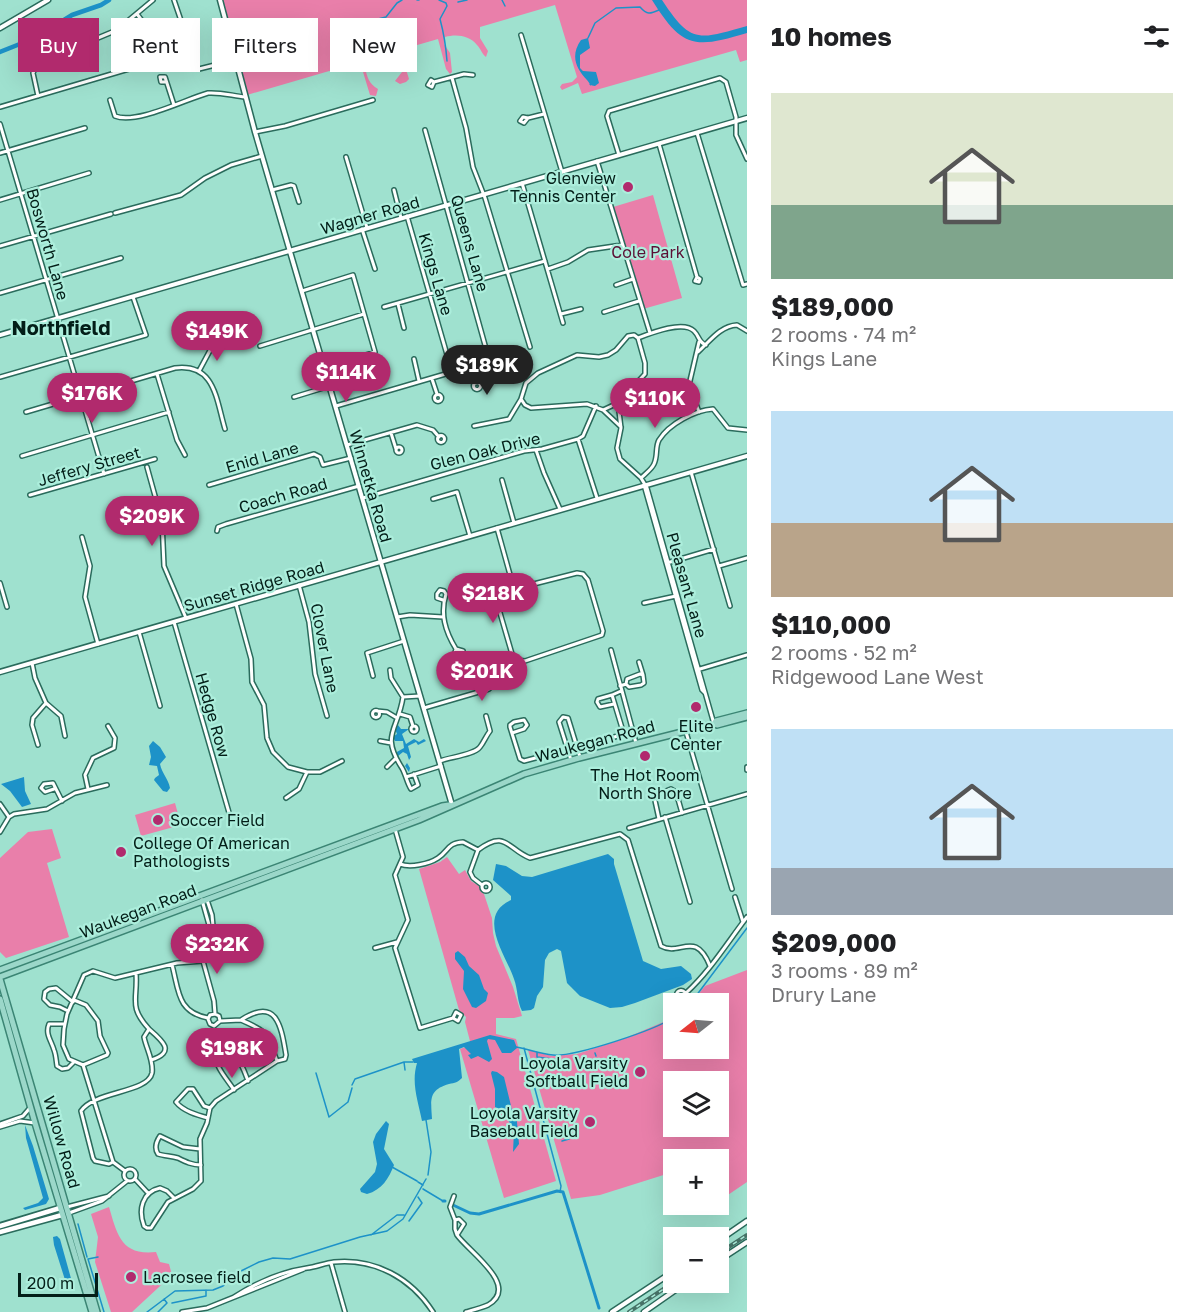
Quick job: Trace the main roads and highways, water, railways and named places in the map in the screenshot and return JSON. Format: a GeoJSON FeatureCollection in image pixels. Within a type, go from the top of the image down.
{"type":"FeatureCollection","features":[{"type":"Feature","properties":{"kind":"main road","name":"Waukegan Road"},"geometry":{"type":"LineString","coordinates":[[0,978],[263,875],[443,811],[524,774],[580,757],[714,724],[716,721],[747,715]]}},
{"type":"Feature","properties":{"kind":"main road","name":"Waukegan Road"},"geometry":{"type":"LineString","coordinates":[[0,970],[203,898]]}},
{"type":"Feature","properties":{"kind":"main road","name":"Willow Road"},"geometry":{"type":"LineString","coordinates":[[0,978],[92,1312]]}},
{"type":"Feature","properties":{"kind":"main road","name":"Willow Road"},"geometry":{"type":"LineString","coordinates":[[0,999],[35,1123],[97,1312]]}},
{"type":"Feature","properties":{"kind":"main road"},"geometry":{"type":"LineString","coordinates":[[0,1226],[65,1211]]}},
{"type":"Feature","properties":{"kind":"main road"},"geometry":{"type":"LineString","coordinates":[[0,1232],[65,1211]]}},
{"type":"Feature","properties":{"kind":"water"},"geometry":{"type":"Polygon","coordinates":[[[652,0],[662,0],[681,25],[697,35],[706,36],[747,26],[747,33],[714,41],[691,40],[681,36],[672,28],[652,0]]]}},
{"type":"Feature","properties":{"kind":"water"},"geometry":{"type":"Polygon","coordinates":[[[588,38],[590,48],[580,55],[580,68],[583,71],[596,72],[599,83],[595,86],[590,85],[580,71],[575,57],[581,40],[588,38]]]}},
{"type":"Feature","properties":{"kind":"water"},"geometry":{"type":"Polygon","coordinates":[[[398,725],[401,729],[409,729],[402,734],[406,744],[414,739],[419,742],[424,739],[426,741],[408,746],[411,757],[409,760],[407,754],[403,752],[398,756],[395,753],[404,748],[403,741],[394,739],[398,725]]]}},
{"type":"Feature","properties":{"kind":"water"},"geometry":{"type":"Polygon","coordinates":[[[153,741],[166,757],[160,764],[170,788],[167,792],[163,791],[154,780],[159,775],[157,766],[149,765],[151,757],[149,746],[153,741]]]}},
{"type":"Feature","properties":{"kind":"water"},"geometry":{"type":"Polygon","coordinates":[[[24,777],[25,791],[31,804],[22,807],[10,791],[1,784],[24,777]]]}},
{"type":"Feature","properties":{"kind":"water"},"geometry":{"type":"Polygon","coordinates":[[[608,854],[614,859],[643,961],[661,969],[681,966],[691,974],[692,979],[683,985],[635,1003],[610,1008],[580,996],[567,983],[561,951],[557,949],[549,953],[545,960],[543,987],[537,996],[534,1008],[522,1011],[514,979],[500,949],[494,926],[495,916],[501,907],[511,900],[511,896],[493,880],[496,864],[506,866],[522,876],[532,877],[608,854]]]}},
{"type":"Feature","properties":{"kind":"water"},"geometry":{"type":"Polygon","coordinates":[[[458,951],[479,975],[488,993],[486,1001],[476,1008],[472,1007],[463,989],[464,971],[455,959],[455,953],[458,951]]]}},
{"type":"Feature","properties":{"kind":"water"},"geometry":{"type":"Polygon","coordinates":[[[490,1035],[514,1040],[517,1048],[511,1053],[502,1053],[495,1040],[488,1039],[492,1059],[489,1062],[478,1056],[471,1059],[468,1055],[471,1054],[464,1047],[459,1049],[462,1078],[437,1089],[431,1101],[432,1119],[422,1121],[415,1085],[417,1063],[414,1063],[412,1059],[490,1035]]]}},
{"type":"Feature","properties":{"kind":"water"},"geometry":{"type":"Polygon","coordinates":[[[492,1071],[504,1077],[517,1122],[519,1144],[513,1152],[514,1131],[506,1116],[495,1107],[492,1071]]]}},
{"type":"Feature","properties":{"kind":"water"},"geometry":{"type":"Polygon","coordinates":[[[386,1121],[389,1124],[384,1149],[394,1165],[384,1183],[377,1190],[367,1194],[361,1192],[360,1189],[375,1172],[377,1164],[373,1142],[386,1121]]]}},
{"type":"Feature","properties":{"kind":"water"},"geometry":{"type":"Polygon","coordinates":[[[25,1125],[49,1199],[46,1204],[25,1210],[23,1208],[38,1203],[43,1198],[26,1138],[25,1125]]]}},
{"type":"Feature","properties":{"kind":"water"},"geometry":{"type":"Polygon","coordinates":[[[57,1236],[60,1239],[71,1284],[66,1283],[54,1245],[53,1237],[57,1236]]]}},
{"type":"Feature","properties":{"kind":"waterway"},"geometry":{"type":"LineString","coordinates":[[0,52],[35,38],[72,15],[109,0]]}},
{"type":"Feature","properties":{"kind":"waterway"},"geometry":{"type":"LineString","coordinates":[[382,18],[386,17],[402,0]]}},
{"type":"Feature","properties":{"kind":"waterway"},"geometry":{"type":"LineString","coordinates":[[439,0],[447,6],[440,19],[447,61]]}},
{"type":"Feature","properties":{"kind":"waterway"},"geometry":{"type":"LineString","coordinates":[[458,2],[467,0]]}},
{"type":"Feature","properties":{"kind":"waterway"},"geometry":{"type":"LineString","coordinates":[[502,0],[505,6]]}},
{"type":"Feature","properties":{"kind":"waterway"},"geometry":{"type":"LineString","coordinates":[[588,38],[595,23],[616,8],[640,7],[649,13],[659,10]]}},
{"type":"Feature","properties":{"kind":"waterway"},"geometry":{"type":"LineString","coordinates":[[698,993],[747,928]]}},
{"type":"Feature","properties":{"kind":"waterway"},"geometry":{"type":"LineString","coordinates":[[516,1047],[553,1055],[578,1052],[633,1035],[663,1022]]}},
{"type":"Feature","properties":{"kind":"waterway"},"geometry":{"type":"LineString","coordinates":[[524,1048],[561,1186],[560,1192]]}},
{"type":"Feature","properties":{"kind":"waterway"},"geometry":{"type":"LineString","coordinates":[[537,1052],[537,1057],[559,1060],[559,1056]]}},
{"type":"Feature","properties":{"kind":"waterway"},"geometry":{"type":"LineString","coordinates":[[404,1062],[405,1070]]}},
{"type":"Feature","properties":{"kind":"waterway"},"geometry":{"type":"LineString","coordinates":[[352,1085],[355,1079],[404,1062],[413,1062]]}},
{"type":"Feature","properties":{"kind":"waterway"},"geometry":{"type":"LineString","coordinates":[[316,1073],[329,1117],[348,1102],[352,1088]]}},
{"type":"Feature","properties":{"kind":"waterway"},"geometry":{"type":"LineString","coordinates":[[426,1120],[431,1152],[428,1175]]}},
{"type":"Feature","properties":{"kind":"waterway"},"geometry":{"type":"LineString","coordinates":[[562,1141],[569,1139]]}},
{"type":"Feature","properties":{"kind":"waterway"},"geometry":{"type":"LineString","coordinates":[[392,1167],[417,1181]]}},
{"type":"Feature","properties":{"kind":"waterway"},"geometry":{"type":"LineString","coordinates":[[147,1312],[175,1291],[213,1290],[259,1262],[273,1258],[290,1259],[387,1231],[403,1219],[426,1179]]}},
{"type":"Feature","properties":{"kind":"waterway"},"geometry":{"type":"LineString","coordinates":[[418,1182],[423,1185]]}},
{"type":"Feature","properties":{"kind":"waterway"},"geometry":{"type":"LineString","coordinates":[[423,1189],[443,1201]]}},
{"type":"Feature","properties":{"kind":"waterway"},"geometry":{"type":"LineString","coordinates":[[453,1205],[470,1213],[479,1214],[557,1191],[563,1192],[599,1308]]}},
{"type":"Feature","properties":{"kind":"waterway"},"geometry":{"type":"LineString","coordinates":[[409,1221],[422,1203],[418,1197]]}},
{"type":"Feature","properties":{"kind":"waterway"},"geometry":{"type":"LineString","coordinates":[[371,1235],[397,1215],[404,1215]]}},
{"type":"Feature","properties":{"kind":"waterway"},"geometry":{"type":"LineString","coordinates":[[78,1224],[87,1257]]}},
{"type":"Feature","properties":{"kind":"waterway"},"geometry":{"type":"LineString","coordinates":[[98,1257],[88,1259],[104,1312]]}},
{"type":"Feature","properties":{"kind":"waterway"},"geometry":{"type":"LineString","coordinates":[[172,1303],[206,1296],[206,1290]]}},
{"type":"Feature","properties":{"kind":"waterway"},"geometry":{"type":"LineString","coordinates":[[158,1312],[167,1303],[164,1299]]}},
{"type":"Feature","properties":{"kind":"railway"},"geometry":{"type":"LineString","coordinates":[[729,1247],[747,1235]]}},
{"type":"Feature","properties":{"kind":"railway"},"geometry":{"type":"LineString","coordinates":[[629,1312],[663,1289]]}},
{"type":"Feature","properties":{"kind":"place","name":"Glenview Tennis Center"},"geometry":{"type":"Point","coordinates":[628,187]}},
{"type":"Feature","properties":{"kind":"place","name":"Elite Center"},"geometry":{"type":"Point","coordinates":[696,707]}},
{"type":"Feature","properties":{"kind":"place","name":"The Hot Room North Shore"},"geometry":{"type":"Point","coordinates":[645,756]}},
{"type":"Feature","properties":{"kind":"place","name":"Soccer Field"},"geometry":{"type":"Point","coordinates":[158,820]}},
{"type":"Feature","properties":{"kind":"place","name":"College Of American Pathologists"},"geometry":{"type":"Point","coordinates":[121,852]}},
{"type":"Feature","properties":{"kind":"place","name":"Loyola Varsity Softball Field"},"geometry":{"type":"Point","coordinates":[640,1072]}},
{"type":"Feature","properties":{"kind":"place","name":"Loyola Varsity Baseball Field"},"geometry":{"type":"Point","coordinates":[590,1122]}},
{"type":"Feature","properties":{"kind":"place","name":"Lacrosee field"},"geometry":{"type":"Point","coordinates":[131,1277]}},
{"type":"Feature","properties":{"kind":"district","name":"Northfield"},"geometry":{"type":"Point","coordinates":[61,328]}},
{"type":"Feature","properties":{"kind":"park label","name":"Cole Park"},"geometry":{"type":"Point","coordinates":[648,252]}}]}
